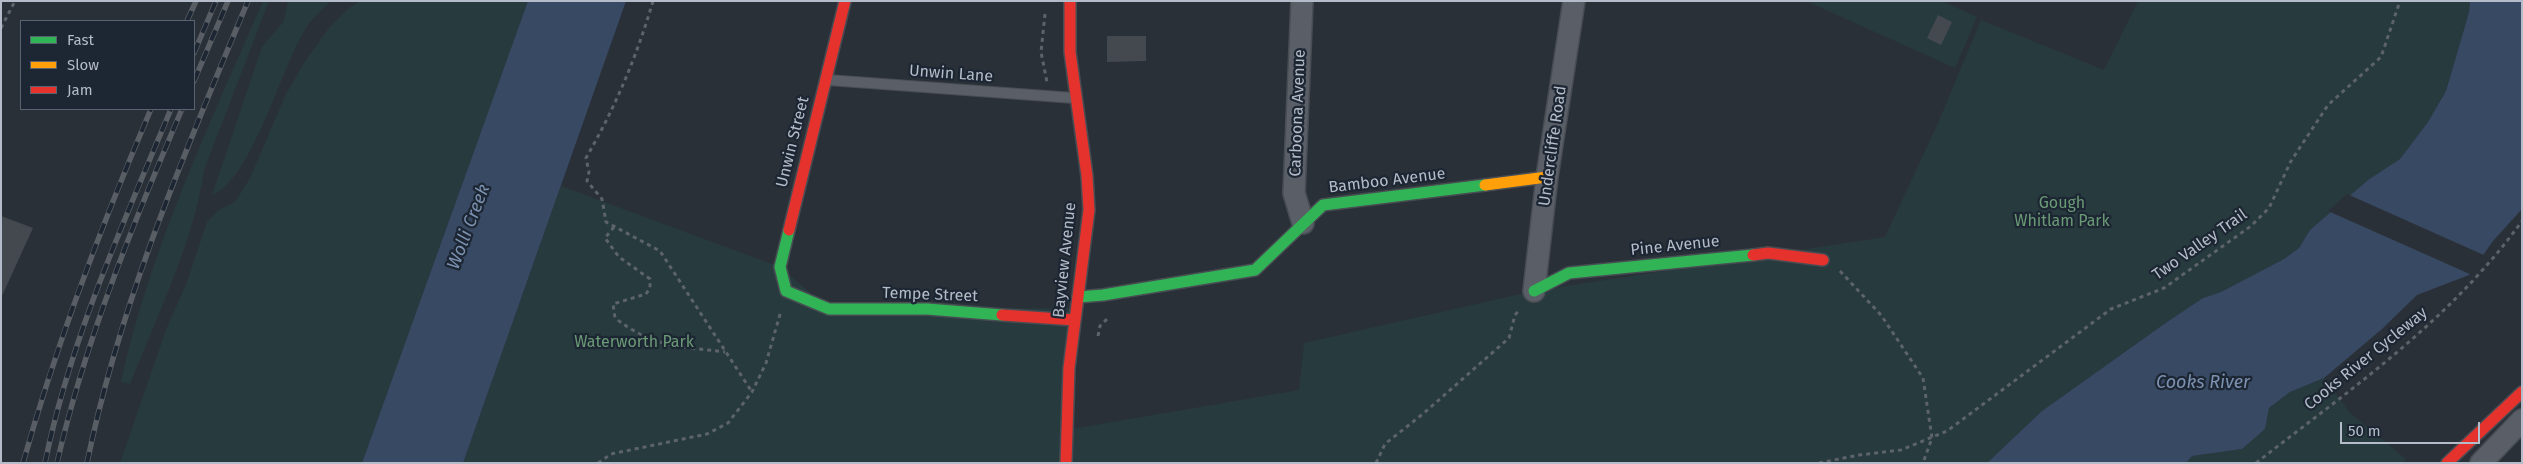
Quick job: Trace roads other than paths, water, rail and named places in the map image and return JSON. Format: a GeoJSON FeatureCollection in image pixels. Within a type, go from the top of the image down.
{"type":"FeatureCollection","features":[{"type":"Feature","properties":{"kind":"street","name":"Unwin Street"},"geometry":{"type":"LineString","coordinates":[[786,291],[780,267],[845,1]]}},
{"type":"Feature","properties":{"kind":"street","name":"Bayview Avenue"},"geometry":{"type":"LineString","coordinates":[[1066,463],[1066,408],[1089,202],[1067,34],[1070,1]]}},
{"type":"Feature","properties":{"kind":"street","name":"Carboona Avenue"},"geometry":{"type":"LineString","coordinates":[[1302,1],[1294,192],[1303,223]]}},
{"type":"Feature","properties":{"kind":"street","name":"Undercliffe Road"},"geometry":{"type":"LineString","coordinates":[[1534,291],[1547,177],[1574,1]]}},
{"type":"Feature","properties":{"kind":"street","name":"Bamboo Avenue"},"geometry":{"type":"LineString","coordinates":[[1078,297],[1102,295],[1254,270],[1323,205],[1547,177]]}},
{"type":"Feature","properties":{"kind":"street","name":"Pine Avenue"},"geometry":{"type":"LineString","coordinates":[[1534,291],[1569,273],[1768,253],[1823,260]]}},
{"type":"Feature","properties":{"kind":"street","name":"Tempe Street"},"geometry":{"type":"LineString","coordinates":[[786,291],[829,309],[927,309],[1075,320]]}},
{"type":"Feature","properties":{"kind":"street"},"geometry":{"type":"LineString","coordinates":[[2447,463],[2522,392]]}},
{"type":"Feature","properties":{"kind":"street"},"geometry":{"type":"LineString","coordinates":[[2481,463],[2522,420]]}},
{"type":"Feature","properties":{"kind":"lane","name":"Unwin Lane"},"geometry":{"type":"LineString","coordinates":[[826,80],[1074,98]]}},
{"type":"Feature","properties":{"kind":"water","name":"Wolli Creek"},"geometry":{"type":"Polygon","coordinates":[[[528,1],[626,1],[463,463],[362,463],[528,1]]]}},
{"type":"Feature","properties":{"kind":"water","name":"Cooks River"},"geometry":{"type":"Polygon","coordinates":[[[2470,1],[2522,1],[2522,209],[2493,241],[2469,275],[2417,295],[2382,329],[2324,378],[2290,392],[2269,408],[2265,429],[2242,449],[2192,456],[2186,463],[1987,463],[2042,411],[2167,322],[2203,298],[2221,292],[2284,259],[2299,248],[2310,230],[2368,180],[2400,159],[2428,122],[2446,91],[2469,12],[2470,1]]]}},
{"type":"Feature","properties":{"kind":"railway"},"geometry":{"type":"LineString","coordinates":[[187,20],[196,1]]}},
{"type":"Feature","properties":{"kind":"railway"},"geometry":{"type":"LineString","coordinates":[[195,51],[216,1]]}},
{"type":"Feature","properties":{"kind":"railway"},"geometry":{"type":"LineString","coordinates":[[195,79],[228,1]]}},
{"type":"Feature","properties":{"kind":"railway"},"geometry":{"type":"LineString","coordinates":[[87,463],[117,344],[156,228],[248,1]]}},
{"type":"Feature","properties":{"kind":"railway"},"geometry":{"type":"LineString","coordinates":[[23,463],[50,373],[81,284],[151,110]]}},
{"type":"Feature","properties":{"kind":"railway"},"geometry":{"type":"LineString","coordinates":[[45,463],[68,372],[83,327],[99,283],[171,110]]}},
{"type":"Feature","properties":{"kind":"railway"},"geometry":{"type":"LineString","coordinates":[[57,463],[68,417],[96,328],[128,239],[182,110]]}},
{"type":"Feature","properties":{"kind":"park label","name":"Gough Whitlam Park"},"geometry":{"type":"Point","coordinates":[2062,213]}},
{"type":"Feature","properties":{"kind":"park label","name":"Waterworth Park"},"geometry":{"type":"Point","coordinates":[634,343]}}]}
